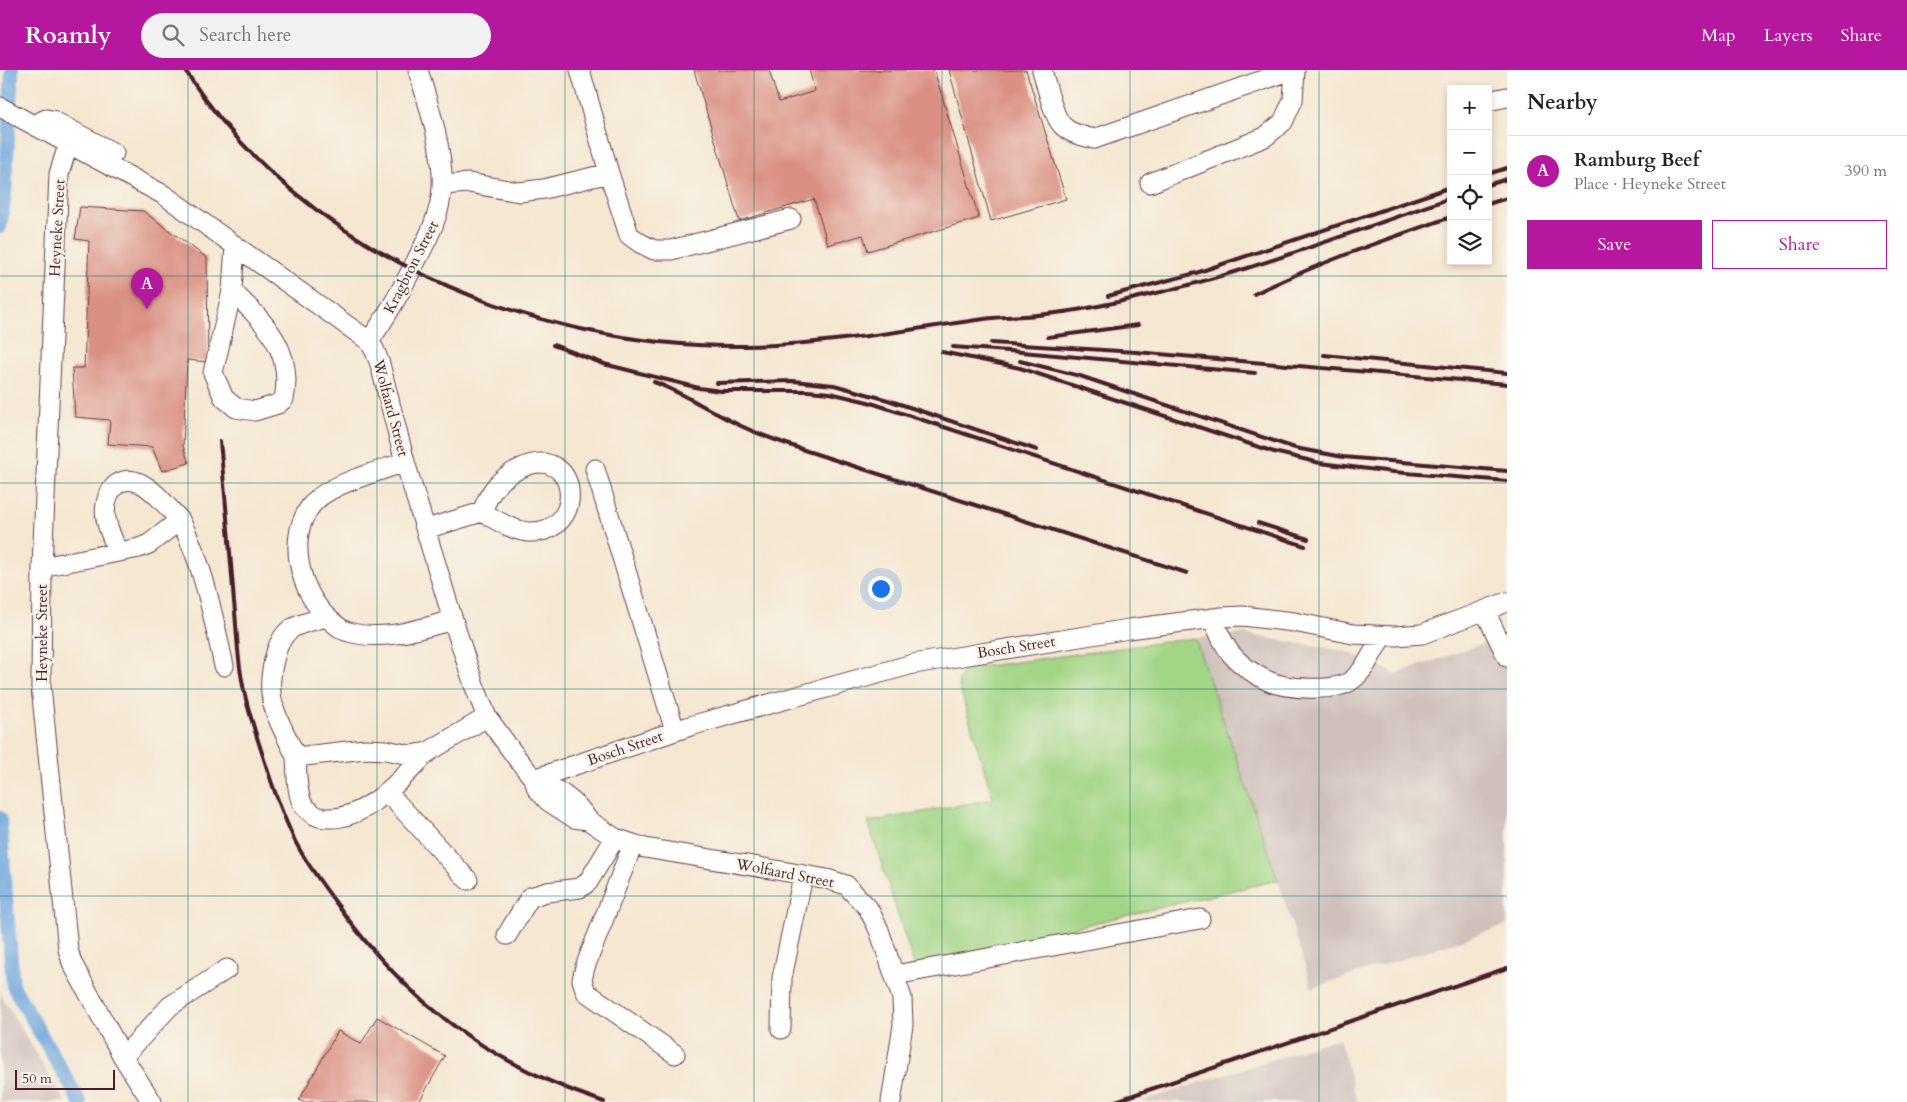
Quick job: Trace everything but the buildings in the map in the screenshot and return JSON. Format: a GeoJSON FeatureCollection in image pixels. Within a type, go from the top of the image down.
{"type":"FeatureCollection","features":[{"type":"Feature","properties":{"kind":"street","name":"Kragbron Street"},"geometry":{"type":"LineString","coordinates":[[368,341],[391,309],[433,226],[441,201],[442,185],[438,144],[418,70]]}},
{"type":"Feature","properties":{"kind":"street"},"geometry":{"type":"LineString","coordinates":[[580,70],[609,173],[629,235],[640,243],[654,250],[671,250],[791,219]]}},
{"type":"Feature","properties":{"kind":"street"},"geometry":{"type":"LineString","coordinates":[[1042,70],[1050,100],[1062,125],[1077,135],[1094,139],[1294,70],[1293,100],[1283,122],[1265,137],[1150,183]]}},
{"type":"Feature","properties":{"kind":"street"},"geometry":{"type":"LineString","coordinates":[[1492,100],[1507,97]]}},
{"type":"Feature","properties":{"kind":"street","name":"Wolfaard Street"},"geometry":{"type":"LineString","coordinates":[[2,108],[69,142],[164,195],[368,341],[375,351],[380,364],[405,462],[453,620],[474,685],[487,717],[534,779],[537,789],[548,801],[574,818],[588,820],[624,841],[645,848],[827,879],[846,885],[855,893],[868,908],[879,930],[902,998],[902,1025],[891,1102]]}},
{"type":"Feature","properties":{"kind":"street"},"geometry":{"type":"LineString","coordinates":[[30,122],[46,119],[52,120],[85,136],[136,166],[155,183],[164,195]]}},
{"type":"Feature","properties":{"kind":"street","name":"Heyneke Street"},"geometry":{"type":"LineString","coordinates":[[69,142],[59,174],[42,567],[41,687],[68,949],[78,975],[123,1057],[152,1102]]}},
{"type":"Feature","properties":{"kind":"street"},"geometry":{"type":"LineString","coordinates":[[442,185],[469,183],[519,192],[544,189],[609,173]]}},
{"type":"Feature","properties":{"kind":"street"},"geometry":{"type":"LineString","coordinates":[[232,291],[264,324],[284,358],[287,372],[284,399],[278,404],[255,411],[236,408],[224,398],[213,373],[232,291],[235,245]]}},
{"type":"Feature","properties":{"kind":"street"},"geometry":{"type":"LineString","coordinates":[[405,462],[336,487],[315,501],[302,520],[298,553],[303,582],[317,608],[346,632],[370,637],[391,635],[453,620]]}},
{"type":"Feature","properties":{"kind":"street"},"geometry":{"type":"LineString","coordinates":[[426,529],[482,512],[512,528],[528,532],[545,530],[557,523],[566,512],[570,496],[567,481],[559,470],[551,464],[527,465],[500,480],[493,488],[482,512]]}},
{"type":"Feature","properties":{"kind":"street"},"geometry":{"type":"LineString","coordinates":[[595,469],[675,731]]}},
{"type":"Feature","properties":{"kind":"street"},"geometry":{"type":"LineString","coordinates":[[118,552],[106,519],[108,494],[113,486],[120,481],[138,482],[146,486],[180,520],[190,540],[214,621],[224,666]]}},
{"type":"Feature","properties":{"kind":"street"},"geometry":{"type":"LineString","coordinates":[[42,567],[149,544],[180,520]]}},
{"type":"Feature","properties":{"kind":"street","name":"Bosch Street"},"geometry":{"type":"LineString","coordinates":[[534,779],[675,731],[913,664],[1129,629],[1212,618],[1243,616],[1294,622],[1354,634],[1382,636],[1422,634],[1507,602]]}},
{"type":"Feature","properties":{"kind":"street"},"geometry":{"type":"LineString","coordinates":[[1484,611],[1507,657]]}},
{"type":"Feature","properties":{"kind":"street"},"geometry":{"type":"LineString","coordinates":[[327,617],[291,628],[281,637],[275,655],[271,678],[272,699],[296,757],[302,804],[314,816],[328,818],[348,816],[375,801],[387,792],[428,752],[487,717]]}},
{"type":"Feature","properties":{"kind":"street"},"geometry":{"type":"LineString","coordinates":[[1212,618],[1231,655],[1250,671],[1268,681],[1310,689],[1337,688],[1351,681],[1366,666],[1382,636]]}},
{"type":"Feature","properties":{"kind":"street"},"geometry":{"type":"LineString","coordinates":[[296,757],[365,749],[386,750],[410,755],[428,752]]}},
{"type":"Feature","properties":{"kind":"street"},"geometry":{"type":"LineString","coordinates":[[569,799],[574,771],[580,763]]}},
{"type":"Feature","properties":{"kind":"street","name":"Wolfaard Street"},"geometry":{"type":"LineString","coordinates":[[534,779],[549,785],[569,799],[582,810],[588,820]]}},
{"type":"Feature","properties":{"kind":"street"},"geometry":{"type":"LineString","coordinates":[[387,792],[468,880]]}},
{"type":"Feature","properties":{"kind":"street"},"geometry":{"type":"LineString","coordinates":[[507,935],[530,897],[547,892],[580,888],[588,882],[624,841]]}},
{"type":"Feature","properties":{"kind":"street"},"geometry":{"type":"LineString","coordinates":[[624,841],[582,980],[586,992],[608,1009],[676,1054]]}},
{"type":"Feature","properties":{"kind":"street"},"geometry":{"type":"LineString","coordinates":[[781,1029],[782,978],[803,876]]}},
{"type":"Feature","properties":{"kind":"street"},"geometry":{"type":"LineString","coordinates":[[895,975],[1200,919]]}},
{"type":"Feature","properties":{"kind":"street"},"geometry":{"type":"LineString","coordinates":[[123,1057],[170,1006],[227,969]]}},
{"type":"Feature","properties":{"kind":"shaded area"},"geometry":{"type":"Polygon","coordinates":[[[1244,634],[1348,652],[1396,674],[1507,635],[1507,925],[1312,988],[1278,880],[1194,638],[1244,634]]]}},
{"type":"Feature","properties":{"kind":"shaded area"},"geometry":{"type":"Polygon","coordinates":[[[0,990],[1,995],[65,1102],[0,1102],[0,990]]]}},
{"type":"Feature","properties":{"kind":"shaded area"},"geometry":{"type":"Polygon","coordinates":[[[1339,1038],[1357,1102],[1139,1102],[1339,1038]]]}},
{"type":"Feature","properties":{"kind":"green space"},"geometry":{"type":"Polygon","coordinates":[[[1195,638],[1278,880],[914,965],[868,822],[993,799],[958,682],[964,669],[1195,638]]]}},
{"type":"Feature","properties":{"kind":"waterway"},"geometry":{"type":"LineString","coordinates":[[0,227],[5,193],[12,70]]}},
{"type":"Feature","properties":{"kind":"waterway"},"geometry":{"type":"LineString","coordinates":[[0,818],[13,986],[80,1102]]}},
{"type":"Feature","properties":{"kind":"railway"},"geometry":{"type":"LineString","coordinates":[[185,70],[234,134],[292,190],[357,238],[429,277],[505,308],[584,330],[664,342],[744,346],[805,343],[1000,317],[1038,315],[1085,309],[1225,275],[1301,251],[1447,199]]}},
{"type":"Feature","properties":{"kind":"railway"},"geometry":{"type":"LineString","coordinates":[[1492,173],[1507,168]]}},
{"type":"Feature","properties":{"kind":"railway"},"geometry":{"type":"LineString","coordinates":[[1492,184],[1507,179]]}},
{"type":"Feature","properties":{"kind":"railway"},"geometry":{"type":"LineString","coordinates":[[1108,296],[1196,273],[1447,188]]}},
{"type":"Feature","properties":{"kind":"railway"},"geometry":{"type":"LineString","coordinates":[[1492,203],[1507,198]]}},
{"type":"Feature","properties":{"kind":"railway"},"geometry":{"type":"LineString","coordinates":[[1254,294],[1327,262],[1447,218]]}},
{"type":"Feature","properties":{"kind":"railway"},"geometry":{"type":"LineString","coordinates":[[1048,337],[1138,325]]}},
{"type":"Feature","properties":{"kind":"railway"},"geometry":{"type":"LineString","coordinates":[[991,343],[1136,352],[1507,384]]}},
{"type":"Feature","properties":{"kind":"railway"},"geometry":{"type":"LineString","coordinates":[[553,345],[607,365]]}},
{"type":"Feature","properties":{"kind":"railway"},"geometry":{"type":"LineString","coordinates":[[953,347],[1255,373]]}},
{"type":"Feature","properties":{"kind":"railway"},"geometry":{"type":"LineString","coordinates":[[942,352],[1020,368],[1274,452],[1320,463],[1393,472],[1507,481]]}},
{"type":"Feature","properties":{"kind":"railway"},"geometry":{"type":"LineString","coordinates":[[1324,355],[1507,373]]}},
{"type":"Feature","properties":{"kind":"railway"},"geometry":{"type":"LineString","coordinates":[[1020,361],[1080,376],[1295,448],[1343,457],[1507,471]]}},
{"type":"Feature","properties":{"kind":"railway"},"geometry":{"type":"LineString","coordinates":[[600,363],[699,388],[721,391],[808,391],[830,393],[868,402],[1305,546]]}},
{"type":"Feature","properties":{"kind":"railway"},"geometry":{"type":"LineString","coordinates":[[717,383],[793,381],[834,385],[888,400],[1037,450]]}},
{"type":"Feature","properties":{"kind":"railway"},"geometry":{"type":"LineString","coordinates":[[654,382],[683,395],[740,426],[778,441],[1187,573]]}},
{"type":"Feature","properties":{"kind":"railway"},"geometry":{"type":"LineString","coordinates":[[220,441],[240,671],[251,718],[274,789],[300,850],[321,883],[366,942],[394,973],[455,1027],[524,1069],[563,1087],[604,1102]]}},
{"type":"Feature","properties":{"kind":"railway"},"geometry":{"type":"LineString","coordinates":[[1258,523],[1308,539]]}},
{"type":"Feature","properties":{"kind":"railway"},"geometry":{"type":"LineString","coordinates":[[1113,1102],[1507,968]]}},
{"type":"Feature","properties":{"kind":"place","name":"Ramburg Beef"},"geometry":{"type":"Point","coordinates":[147,309]}}]}
